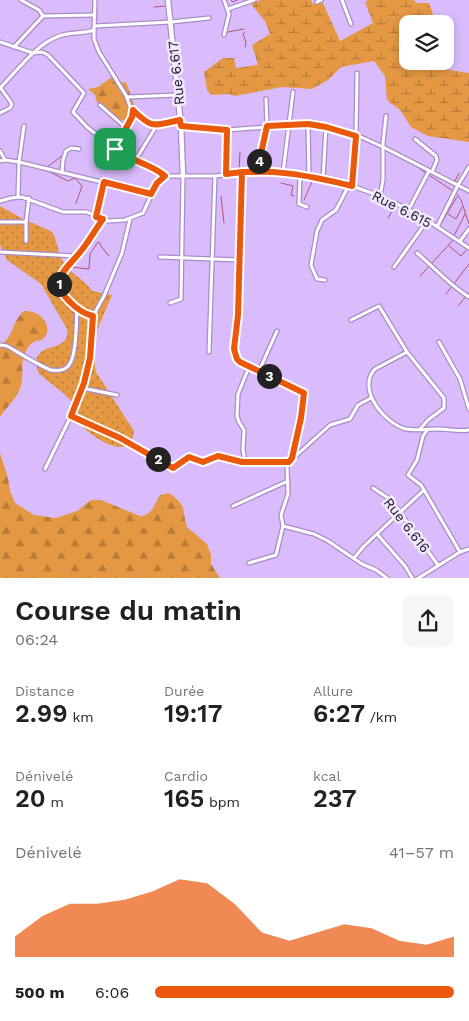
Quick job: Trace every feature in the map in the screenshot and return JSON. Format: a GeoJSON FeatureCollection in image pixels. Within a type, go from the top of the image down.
{"type":"FeatureCollection","features":[{"type":"Feature","properties":{"kind":"street"},"geometry":{"type":"LineString","coordinates":[[21,0],[39,10],[43,16]]}},
{"type":"Feature","properties":{"kind":"street"},"geometry":{"type":"LineString","coordinates":[[95,0],[94,39],[99,52],[133,110],[146,123],[157,125],[181,123],[227,130],[308,124],[326,127],[383,147],[469,191]]}},
{"type":"Feature","properties":{"kind":"street","name":"Rue 6.617"},"geometry":{"type":"LineString","coordinates":[[168,0],[181,123],[184,176]]}},
{"type":"Feature","properties":{"kind":"street"},"geometry":{"type":"LineString","coordinates":[[224,0],[229,14],[224,35]]}},
{"type":"Feature","properties":{"kind":"street"},"geometry":{"type":"LineString","coordinates":[[228,9],[254,0]]}},
{"type":"Feature","properties":{"kind":"street"},"geometry":{"type":"LineString","coordinates":[[317,2],[321,0]]}},
{"type":"Feature","properties":{"kind":"street"},"geometry":{"type":"LineString","coordinates":[[342,0],[352,24]]}},
{"type":"Feature","properties":{"kind":"street"},"geometry":{"type":"LineString","coordinates":[[14,47],[43,16],[95,15]]}},
{"type":"Feature","properties":{"kind":"street"},"geometry":{"type":"LineString","coordinates":[[0,113],[10,108],[12,104],[0,88],[33,54],[55,37],[95,28],[209,18]]}},
{"type":"Feature","properties":{"kind":"street"},"geometry":{"type":"LineString","coordinates":[[0,42],[33,54],[42,52],[48,56],[84,93],[73,112],[87,127],[126,157],[165,176],[157,183],[143,212],[130,219],[115,221],[96,217],[87,212],[63,212],[18,196],[0,201]]}},
{"type":"Feature","properties":{"kind":"street"},"geometry":{"type":"LineString","coordinates":[[325,280],[317,279],[311,267],[317,230],[322,220],[336,210],[351,186],[356,136],[357,73]]}},
{"type":"Feature","properties":{"kind":"street"},"geometry":{"type":"LineString","coordinates":[[283,173],[293,92]]}},
{"type":"Feature","properties":{"kind":"street"},"geometry":{"type":"LineString","coordinates":[[127,97],[178,95]]}},
{"type":"Feature","properties":{"kind":"street"},"geometry":{"type":"LineString","coordinates":[[257,172],[267,126],[266,99]]}},
{"type":"Feature","properties":{"kind":"street"},"geometry":{"type":"LineString","coordinates":[[100,104],[126,128]]}},
{"type":"Feature","properties":{"kind":"street"},"geometry":{"type":"LineString","coordinates":[[115,149],[132,117],[133,110]]}},
{"type":"Feature","properties":{"kind":"street"},"geometry":{"type":"LineString","coordinates":[[380,196],[383,180],[383,147],[386,116]]}},
{"type":"Feature","properties":{"kind":"street"},"geometry":{"type":"LineString","coordinates":[[308,124],[309,176]]}},
{"type":"Feature","properties":{"kind":"street"},"geometry":{"type":"LineString","coordinates":[[135,161],[157,125]]}},
{"type":"Feature","properties":{"kind":"street"},"geometry":{"type":"LineString","coordinates":[[18,196],[19,162],[24,126]]}},
{"type":"Feature","properties":{"kind":"street"},"geometry":{"type":"LineString","coordinates":[[323,179],[326,127]]}},
{"type":"Feature","properties":{"kind":"street"},"geometry":{"type":"LineString","coordinates":[[226,174],[227,130]]}},
{"type":"Feature","properties":{"kind":"street"},"geometry":{"type":"LineString","coordinates":[[409,209],[437,158],[415,138]]}},
{"type":"Feature","properties":{"kind":"street"},"geometry":{"type":"LineString","coordinates":[[62,173],[66,151],[71,148],[79,149]]}},
{"type":"Feature","properties":{"kind":"street"},"geometry":{"type":"LineString","coordinates":[[0,151],[2,161],[19,162],[151,194]]}},
{"type":"Feature","properties":{"kind":"street"},"geometry":{"type":"LineString","coordinates":[[437,227],[469,167]]}},
{"type":"Feature","properties":{"kind":"street"},"geometry":{"type":"LineString","coordinates":[[242,172],[238,315],[234,349],[237,359],[249,367],[304,393],[301,418],[291,460],[287,467],[288,494],[282,515],[283,526],[276,555],[248,563]]}},
{"type":"Feature","properties":{"kind":"street","name":"Rue 6.615"},"geometry":{"type":"LineString","coordinates":[[165,176],[215,176],[257,172],[283,173],[323,179],[380,196],[409,209],[469,248]]}},
{"type":"Feature","properties":{"kind":"street"},"geometry":{"type":"LineString","coordinates":[[300,175],[299,204],[307,207]]}},
{"type":"Feature","properties":{"kind":"street"},"geometry":{"type":"LineString","coordinates":[[170,303],[181,299],[184,176]]}},
{"type":"Feature","properties":{"kind":"street"},"geometry":{"type":"LineString","coordinates":[[209,352],[215,176]]}},
{"type":"Feature","properties":{"kind":"street"},"geometry":{"type":"LineString","coordinates":[[96,217],[104,182]]}},
{"type":"Feature","properties":{"kind":"street"},"geometry":{"type":"LineString","coordinates":[[26,241],[28,198]]}},
{"type":"Feature","properties":{"kind":"street"},"geometry":{"type":"LineString","coordinates":[[93,316],[85,314],[76,308],[64,296],[60,290],[59,281],[66,268],[103,219]]}},
{"type":"Feature","properties":{"kind":"street"},"geometry":{"type":"LineString","coordinates":[[45,469],[71,416],[82,388],[90,358],[93,316],[122,254],[130,219]]}},
{"type":"Feature","properties":{"kind":"street"},"geometry":{"type":"LineString","coordinates":[[394,267],[426,221]]}},
{"type":"Feature","properties":{"kind":"street"},"geometry":{"type":"LineString","coordinates":[[0,222],[26,222]]}},
{"type":"Feature","properties":{"kind":"street"},"geometry":{"type":"LineString","coordinates":[[460,241],[469,229]]}},
{"type":"Feature","properties":{"kind":"street"},"geometry":{"type":"LineString","coordinates":[[0,252],[76,256]]}},
{"type":"Feature","properties":{"kind":"street"},"geometry":{"type":"LineString","coordinates":[[417,253],[450,284],[469,297]]}},
{"type":"Feature","properties":{"kind":"street"},"geometry":{"type":"LineString","coordinates":[[160,257],[240,260]]}},
{"type":"Feature","properties":{"kind":"street"},"geometry":{"type":"LineString","coordinates":[[351,320],[379,306],[407,352],[444,398],[444,408],[428,420],[420,429]]}},
{"type":"Feature","properties":{"kind":"street"},"geometry":{"type":"LineString","coordinates":[[0,345],[7,346],[49,370],[62,370],[69,366],[72,354],[75,338],[76,308]]}},
{"type":"Feature","properties":{"kind":"street"},"geometry":{"type":"LineString","coordinates":[[259,371],[277,331]]}},
{"type":"Feature","properties":{"kind":"street"},"geometry":{"type":"LineString","coordinates":[[439,342],[460,379],[469,409]]}},
{"type":"Feature","properties":{"kind":"street"},"geometry":{"type":"LineString","coordinates":[[407,352],[371,373],[369,387],[371,398],[384,414],[401,427],[413,430],[469,430]]}},
{"type":"Feature","properties":{"kind":"street"},"geometry":{"type":"LineString","coordinates":[[246,462],[243,450],[244,430],[237,416],[238,394],[249,367]]}},
{"type":"Feature","properties":{"kind":"street"},"geometry":{"type":"LineString","coordinates":[[82,388],[117,395]]}},
{"type":"Feature","properties":{"kind":"street"},"geometry":{"type":"LineString","coordinates":[[71,416],[120,438],[173,468],[189,457],[203,462],[218,456],[229,460],[246,462],[291,460],[334,422],[350,419],[358,405],[371,398]]}},
{"type":"Feature","properties":{"kind":"street"},"geometry":{"type":"LineString","coordinates":[[429,429],[423,436],[417,460],[408,475],[421,485],[460,552]]}},
{"type":"Feature","properties":{"kind":"street"},"geometry":{"type":"LineString","coordinates":[[233,506],[288,481]]}},
{"type":"Feature","properties":{"kind":"street","name":"Rue 6.616"},"geometry":{"type":"LineString","coordinates":[[373,488],[385,495],[400,512],[438,565]]}},
{"type":"Feature","properties":{"kind":"street"},"geometry":{"type":"LineString","coordinates":[[354,558],[424,490]]}},
{"type":"Feature","properties":{"kind":"street"},"geometry":{"type":"LineString","coordinates":[[283,526],[314,534],[388,578]]}},
{"type":"Feature","properties":{"kind":"street"},"geometry":{"type":"LineString","coordinates":[[377,534],[415,578],[460,552],[469,549]]}},
{"type":"Feature","properties":{"kind":"green space"},"geometry":{"type":"Polygon","coordinates":[[[261,0],[311,0],[313,4],[323,3],[340,41],[373,23],[365,2],[368,0],[414,0],[416,3],[429,3],[433,14],[431,15],[399,15],[399,70],[450,70],[469,73],[469,142],[428,136],[411,127],[401,111],[387,100],[385,76],[374,61],[341,67],[328,80],[312,89],[282,87],[235,96],[229,94],[211,95],[207,90],[204,72],[223,58],[234,58],[236,68],[258,65],[252,45],[270,34],[265,21],[251,4],[261,0]]]}},
{"type":"Feature","properties":{"kind":"green space"},"geometry":{"type":"Polygon","coordinates":[[[116,74],[119,80],[123,83],[126,82],[134,104],[125,121],[102,110],[95,95],[88,89],[98,87],[116,74]]]}},
{"type":"Feature","properties":{"kind":"green space"},"geometry":{"type":"Polygon","coordinates":[[[0,206],[23,219],[51,231],[65,265],[92,291],[112,295],[93,340],[94,359],[96,372],[134,431],[131,441],[126,446],[110,445],[85,429],[78,422],[72,402],[39,374],[36,364],[38,356],[42,351],[64,341],[67,336],[67,329],[41,284],[7,260],[0,245],[0,206]]]}},
{"type":"Feature","properties":{"kind":"green space"},"geometry":{"type":"Polygon","coordinates":[[[24,311],[36,313],[42,318],[47,326],[47,334],[41,340],[29,345],[23,361],[21,386],[0,417],[0,345],[11,333],[24,311]]]}},
{"type":"Feature","properties":{"kind":"green space"},"geometry":{"type":"Polygon","coordinates":[[[0,453],[15,503],[34,515],[56,518],[77,511],[91,500],[101,500],[140,516],[148,514],[160,495],[169,493],[179,501],[183,508],[187,527],[207,544],[211,555],[211,564],[220,578],[0,578],[0,453]]]}},
{"type":"Feature","properties":{"kind":"waterway"},"geometry":{"type":"LineString","coordinates":[[231,0],[233,2],[237,0]]}},
{"type":"Feature","properties":{"kind":"waterway"},"geometry":{"type":"LineString","coordinates":[[154,7],[166,6]]}},
{"type":"Feature","properties":{"kind":"waterway"},"geometry":{"type":"LineString","coordinates":[[228,32],[244,29]]}},
{"type":"Feature","properties":{"kind":"waterway"},"geometry":{"type":"LineString","coordinates":[[245,32],[243,34],[246,42],[245,47]]}},
{"type":"Feature","properties":{"kind":"waterway"},"geometry":{"type":"LineString","coordinates":[[239,171],[240,152]]}},
{"type":"Feature","properties":{"kind":"waterway"},"geometry":{"type":"LineString","coordinates":[[46,168],[63,155]]}},
{"type":"Feature","properties":{"kind":"waterway"},"geometry":{"type":"LineString","coordinates":[[420,169],[453,191]]}},
{"type":"Feature","properties":{"kind":"waterway"},"geometry":{"type":"LineString","coordinates":[[46,170],[68,181],[75,178],[82,186],[76,203]]}},
{"type":"Feature","properties":{"kind":"waterway"},"geometry":{"type":"LineString","coordinates":[[455,181],[459,173]]}},
{"type":"Feature","properties":{"kind":"waterway"},"geometry":{"type":"LineString","coordinates":[[304,200],[315,175]]}},
{"type":"Feature","properties":{"kind":"waterway"},"geometry":{"type":"LineString","coordinates":[[281,183],[293,186],[291,195],[294,196]]}},
{"type":"Feature","properties":{"kind":"waterway"},"geometry":{"type":"LineString","coordinates":[[456,193],[461,200],[469,224]]}},
{"type":"Feature","properties":{"kind":"waterway"},"geometry":{"type":"LineString","coordinates":[[221,196],[224,223]]}},
{"type":"Feature","properties":{"kind":"waterway"},"geometry":{"type":"LineString","coordinates":[[439,227],[457,197]]}},
{"type":"Feature","properties":{"kind":"waterway"},"geometry":{"type":"LineString","coordinates":[[239,198],[237,210],[239,217]]}},
{"type":"Feature","properties":{"kind":"waterway"},"geometry":{"type":"LineString","coordinates":[[388,218],[396,205]]}},
{"type":"Feature","properties":{"kind":"waterway"},"geometry":{"type":"LineString","coordinates":[[448,214],[456,219],[462,207]]}},
{"type":"Feature","properties":{"kind":"waterway"},"geometry":{"type":"LineString","coordinates":[[454,236],[465,214]]}},
{"type":"Feature","properties":{"kind":"waterway"},"geometry":{"type":"LineString","coordinates":[[420,276],[456,237]]}},
{"type":"Feature","properties":{"kind":"waterway"},"geometry":{"type":"LineString","coordinates":[[70,267],[89,269],[90,254],[98,242],[109,256]]}},
{"type":"Feature","properties":{"kind":"waterway"},"geometry":{"type":"LineString","coordinates":[[449,246],[461,256],[468,248]]}},
{"type":"Feature","properties":{"kind":"waterway"},"geometry":{"type":"LineString","coordinates":[[446,294],[469,264]]}},
{"type":"Feature","properties":{"kind":"waterway"},"geometry":{"type":"LineString","coordinates":[[458,306],[469,293]]}},
{"type":"Feature","properties":{"kind":"route"},"geometry":{"type":"LineString","coordinates":[[115,149],[126,157],[165,176],[157,183],[151,194],[104,182],[96,217],[103,219],[81,251],[60,276],[59,286],[64,296],[76,308],[85,314],[93,316],[90,358],[84,383],[71,416],[120,438],[173,468],[189,457],[203,462],[218,456],[242,462],[289,462],[292,458],[301,418],[304,393],[240,362],[234,349],[238,315],[241,244],[242,172],[257,172],[267,126],[308,124],[356,136],[352,186],[315,177],[276,172],[264,172],[257,172],[246,172],[235,172],[226,174],[227,130],[181,126],[180,120],[154,125],[146,123],[133,110],[132,117],[115,149]]}}]}
